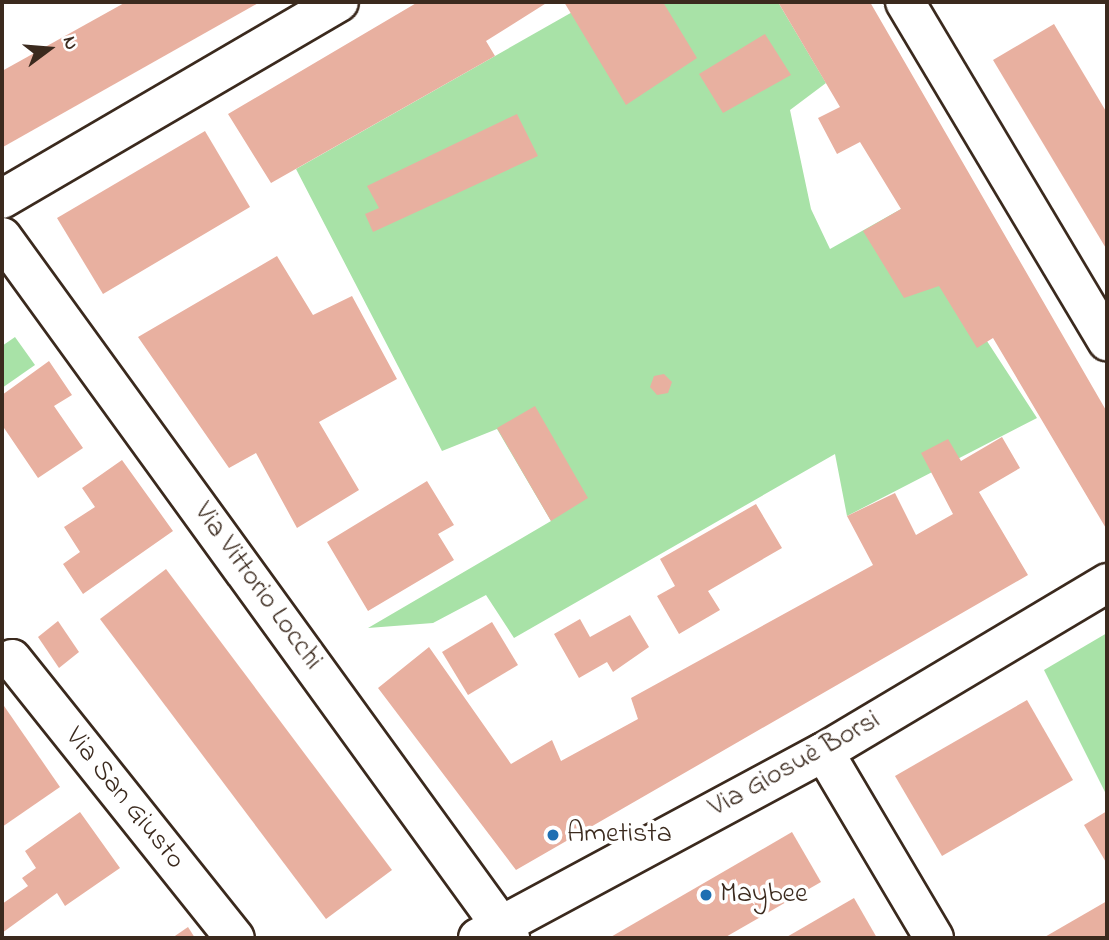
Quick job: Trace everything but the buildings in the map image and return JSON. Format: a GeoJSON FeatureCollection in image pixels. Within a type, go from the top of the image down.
{"type":"FeatureCollection","features":[{"type":"Feature","properties":{"kind":"street"},"geometry":{"type":"LineString","coordinates":[[2,199],[339,2]]}},
{"type":"Feature","properties":{"kind":"street"},"geometry":{"type":"LineString","coordinates":[[905,2],[1107,341]]}},
{"type":"Feature","properties":{"kind":"street","name":"Via Vittorio Locchi"},"geometry":{"type":"LineString","coordinates":[[2,237],[497,933]]}},
{"type":"Feature","properties":{"kind":"street","name":"Via Giosuè Borsi"},"geometry":{"type":"LineString","coordinates":[[497,933],[824,752],[1107,583]]}},
{"type":"Feature","properties":{"kind":"street","name":"Via San Giusto"},"geometry":{"type":"LineString","coordinates":[[12,659],[235,938]]}},
{"type":"Feature","properties":{"kind":"street"},"geometry":{"type":"LineString","coordinates":[[824,752],[934,938]]}},
{"type":"Feature","properties":{"kind":"green space"},"geometry":{"type":"Polygon","coordinates":[[[590,2],[778,2],[826,83],[790,110],[811,209],[830,249],[901,209],[1037,418],[847,516],[835,454],[514,638],[486,595],[433,623],[368,628],[551,521],[497,429],[442,451],[296,169],[590,2]]]}},
{"type":"Feature","properties":{"kind":"green space"},"geometry":{"type":"Polygon","coordinates":[[[15,337],[35,365],[2,388],[2,346],[15,337]]]}},
{"type":"Feature","properties":{"kind":"green space"},"geometry":{"type":"Polygon","coordinates":[[[1107,633],[1107,796],[1044,670],[1107,633]]]}},
{"type":"Feature","properties":{"kind":"place","name":"Ametista"},"geometry":{"type":"Point","coordinates":[553,835]}},
{"type":"Feature","properties":{"kind":"place","name":"Maybee"},"geometry":{"type":"Point","coordinates":[706,895]}}]}
